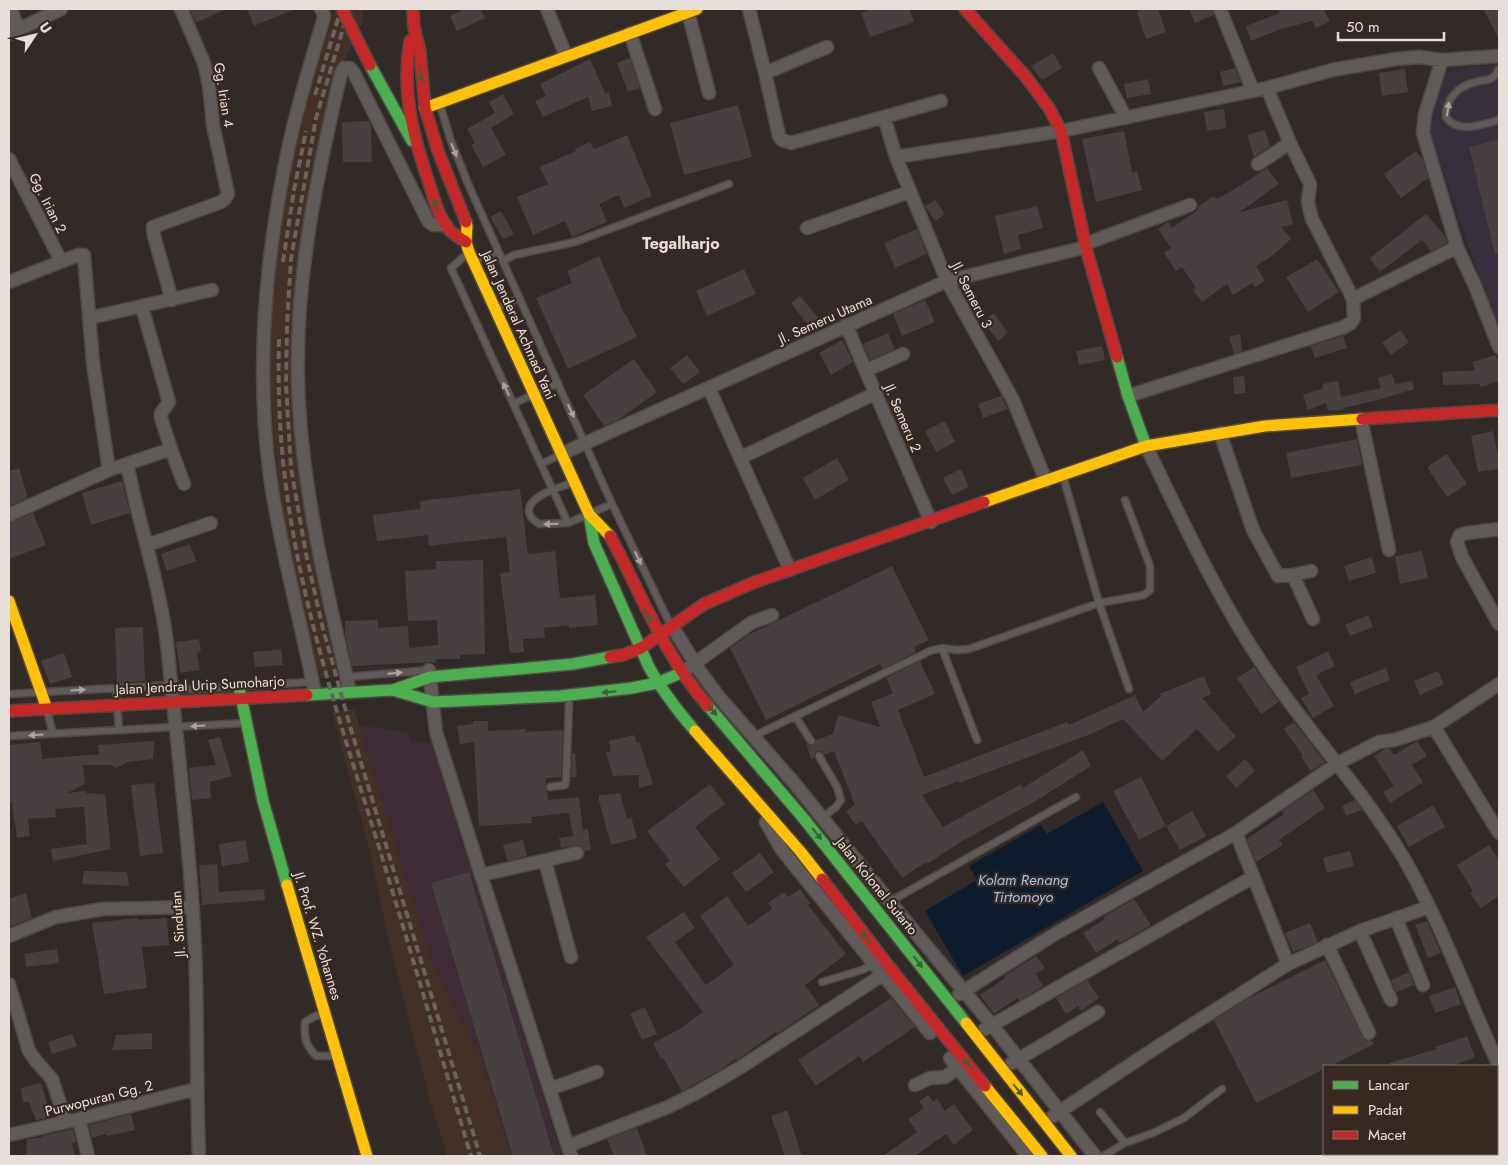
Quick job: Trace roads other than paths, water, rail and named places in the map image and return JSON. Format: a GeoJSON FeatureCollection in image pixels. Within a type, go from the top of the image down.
{"type":"FeatureCollection","features":[{"type":"Feature","properties":{"kind":"main road"},"geometry":{"type":"LineString","coordinates":[[342,9],[370,65],[416,148],[440,215],[449,231],[470,252]]}},
{"type":"Feature","properties":{"kind":"main road","name":"Jalan Jenderal Achmad Yani"},"geometry":{"type":"LineString","coordinates":[[414,9],[414,27],[420,51],[425,108],[438,151],[467,226],[470,252],[494,309],[589,514],[594,543],[641,648]]}},
{"type":"Feature","properties":{"kind":"main road"},"geometry":{"type":"LineString","coordinates":[[965,9],[1026,77],[1049,108],[1061,132],[1085,245],[1128,396],[1146,446]]}},
{"type":"Feature","properties":{"kind":"main road"},"geometry":{"type":"LineString","coordinates":[[425,108],[693,10]]}},
{"type":"Feature","properties":{"kind":"main road","name":"Jalan Jenderal Achmad Yani"},"geometry":{"type":"LineString","coordinates":[[414,27],[408,50],[407,74],[408,95],[416,148]]}},
{"type":"Feature","properties":{"kind":"main road"},"geometry":{"type":"LineString","coordinates":[[416,148],[438,151]]}},
{"type":"Feature","properties":{"kind":"main road","name":"Jalan Jendral Urip Sumoharjo"},"geometry":{"type":"LineString","coordinates":[[393,690],[437,707],[491,685],[574,664],[623,655],[641,648],[704,604],[755,582],[1146,446],[1266,426],[1499,410]]}},
{"type":"Feature","properties":{"kind":"main road","name":"Jalan Jenderal Achmad Yani"},"geometry":{"type":"LineString","coordinates":[[589,514],[610,536],[659,636]]}},
{"type":"Feature","properties":{"kind":"main road"},"geometry":{"type":"LineString","coordinates":[[9,601],[47,708]]}},
{"type":"Feature","properties":{"kind":"main road","name":"Jalan Kolonel Sutarto"},"geometry":{"type":"LineString","coordinates":[[659,636],[681,673],[697,694],[730,752],[747,790]]}},
{"type":"Feature","properties":{"kind":"main road","name":"Jalan Kolonel Sutarto"},"geometry":{"type":"LineString","coordinates":[[641,648],[657,683],[686,722],[730,752],[804,819],[1071,1156]]}},
{"type":"Feature","properties":{"kind":"main road","name":"Jalan Jendral Urip Sumoharjo"},"geometry":{"type":"LineString","coordinates":[[9,711],[117,705],[172,692],[241,692],[314,688],[350,692],[393,690],[430,673],[491,685],[511,702],[568,700],[657,683],[681,673]]}},
{"type":"Feature","properties":{"kind":"main road","name":"Jl. Prof. WZ. Yohannes"},"geometry":{"type":"LineString","coordinates":[[241,692],[272,836],[367,1156]]}},
{"type":"Feature","properties":{"kind":"main road"},"geometry":{"type":"LineString","coordinates":[[931,1026],[1042,1156]]}},
{"type":"Feature","properties":{"kind":"street"},"geometry":{"type":"LineString","coordinates":[[11,9],[14,31],[61,9]]}},
{"type":"Feature","properties":{"kind":"street","name":"Gg. Irian 4"},"geometry":{"type":"LineString","coordinates":[[172,300],[153,227],[221,202],[226,199],[228,189],[212,125],[209,85],[204,63],[181,9]]}},
{"type":"Feature","properties":{"kind":"street"},"geometry":{"type":"LineString","coordinates":[[314,688],[279,529],[270,475],[265,414],[264,365],[267,290],[279,194],[300,98],[323,21],[324,15],[321,9]]}},
{"type":"Feature","properties":{"kind":"street"},"geometry":{"type":"LineString","coordinates":[[547,9],[566,56]]}},
{"type":"Feature","properties":{"kind":"street"},"geometry":{"type":"LineString","coordinates":[[749,9],[778,136],[786,143],[941,101]]}},
{"type":"Feature","properties":{"kind":"street"},"geometry":{"type":"LineString","coordinates":[[1220,9],[1253,91]]}},
{"type":"Feature","properties":{"kind":"street"},"geometry":{"type":"LineString","coordinates":[[693,10],[710,93]]}},
{"type":"Feature","properties":{"kind":"street"},"geometry":{"type":"LineString","coordinates":[[630,33],[655,109]]}},
{"type":"Feature","properties":{"kind":"street"},"geometry":{"type":"LineString","coordinates":[[765,73],[827,47]]}},
{"type":"Feature","properties":{"kind":"street"},"geometry":{"type":"LineString","coordinates":[[896,157],[1061,132],[1267,88],[1332,70],[1396,59],[1419,57],[1442,60],[1499,56]]}},
{"type":"Feature","properties":{"kind":"street"},"geometry":{"type":"LineString","coordinates":[[1442,60],[1425,114],[1423,133],[1457,247],[1499,347]]}},
{"type":"Feature","properties":{"kind":"street"},"geometry":{"type":"LineString","coordinates":[[350,692],[309,500],[298,383],[300,309],[306,244],[319,168],[344,68],[350,68],[354,73],[428,221],[433,225],[446,225]]}},
{"type":"Feature","properties":{"kind":"street"},"geometry":{"type":"LineString","coordinates":[[1099,68],[1126,118]]}},
{"type":"Feature","properties":{"kind":"street"},"geometry":{"type":"LineString","coordinates":[[1128,396],[1344,327],[1351,323],[1354,318],[1352,299],[1312,218],[1308,202],[1310,184],[1267,88]]}},
{"type":"Feature","properties":{"kind":"street","name":"Jl. Semeru 3"},"geometry":{"type":"LineString","coordinates":[[884,117],[909,192],[947,281],[1010,394],[1046,481]]}},
{"type":"Feature","properties":{"kind":"street"},"geometry":{"type":"LineString","coordinates":[[1258,164],[1290,143]]}},
{"type":"Feature","properties":{"kind":"street","name":"Gg. Irian 2"},"geometry":{"type":"LineString","coordinates":[[9,159],[60,261]]}},
{"type":"Feature","properties":{"kind":"street"},"geometry":{"type":"LineString","coordinates":[[807,228],[909,192]]}},
{"type":"Feature","properties":{"kind":"street","name":"Jl. Semeru Utama"},"geometry":{"type":"LineString","coordinates":[[561,454],[947,281],[1085,245],[1190,205]]}},
{"type":"Feature","properties":{"kind":"street"},"geometry":{"type":"LineString","coordinates":[[1352,299],[1457,247]]}},
{"type":"Feature","properties":{"kind":"street"},"geometry":{"type":"LineString","coordinates":[[9,282],[60,261],[80,254],[84,255],[94,372],[109,470]]}},
{"type":"Feature","properties":{"kind":"street"},"geometry":{"type":"LineString","coordinates":[[89,318],[212,290]]}},
{"type":"Feature","properties":{"kind":"street"},"geometry":{"type":"LineString","coordinates":[[142,307],[169,402],[161,415],[170,449],[184,484]]}},
{"type":"Feature","properties":{"kind":"street","name":"Jl. Semeru 2"},"geometry":{"type":"LineString","coordinates":[[846,326],[867,370],[931,522]]}},
{"type":"Feature","properties":{"kind":"street"},"geometry":{"type":"LineString","coordinates":[[867,370],[903,354]]}},
{"type":"Feature","properties":{"kind":"street"},"geometry":{"type":"LineString","coordinates":[[708,388],[790,570]]}},
{"type":"Feature","properties":{"kind":"street"},"geometry":{"type":"LineString","coordinates":[[740,458],[876,393]]}},
{"type":"Feature","properties":{"kind":"street"},"geometry":{"type":"LineString","coordinates":[[1361,419],[1390,550]]}},
{"type":"Feature","properties":{"kind":"street"},"geometry":{"type":"LineString","coordinates":[[1220,434],[1248,517],[1273,570],[1279,577],[1311,571]]}},
{"type":"Feature","properties":{"kind":"street"},"geometry":{"type":"LineString","coordinates":[[1146,446],[1218,593],[1240,630],[1266,670],[1376,815],[1403,858],[1429,906],[1499,1066]]}},
{"type":"Feature","properties":{"kind":"street"},"geometry":{"type":"LineString","coordinates":[[9,515],[109,470],[170,449]]}},
{"type":"Feature","properties":{"kind":"street","name":"Jl. Sindutan"},"geometry":{"type":"LineString","coordinates":[[127,464],[135,504],[162,608],[176,727],[193,907],[199,1156]]}},
{"type":"Feature","properties":{"kind":"street"},"geometry":{"type":"LineString","coordinates":[[147,545],[211,523]]}},
{"type":"Feature","properties":{"kind":"street"},"geometry":{"type":"LineString","coordinates":[[1499,530],[1467,533],[1460,536],[1457,542],[1462,557],[1499,624]]}},
{"type":"Feature","properties":{"kind":"street"},"geometry":{"type":"LineString","coordinates":[[1293,575],[1313,619]]}},
{"type":"Feature","properties":{"kind":"street"},"geometry":{"type":"LineString","coordinates":[[681,673],[751,623],[772,615]]}},
{"type":"Feature","properties":{"kind":"street"},"geometry":{"type":"LineString","coordinates":[[672,626],[695,664],[719,697],[754,736],[992,1025],[1095,1156]]}},
{"type":"Feature","properties":{"kind":"street"},"geometry":{"type":"LineString","coordinates":[[430,673],[437,707],[436,732],[570,1151],[698,1092],[741,1067],[887,972]]}},
{"type":"Feature","properties":{"kind":"street"},"geometry":{"type":"LineString","coordinates":[[948,1000],[1055,934],[1236,834],[1338,764],[1379,742],[1394,740],[1434,727],[1499,684]]}},
{"type":"Feature","properties":{"kind":"street"},"geometry":{"type":"LineString","coordinates":[[1434,727],[1499,833]]}},
{"type":"Feature","properties":{"kind":"street"},"geometry":{"type":"LineString","coordinates":[[730,752],[754,736]]}},
{"type":"Feature","properties":{"kind":"street"},"geometry":{"type":"LineString","coordinates":[[747,790],[782,850],[878,961],[931,1026],[958,1068],[1028,1156]]}},
{"type":"Feature","properties":{"kind":"street"},"geometry":{"type":"LineString","coordinates":[[1236,834],[1288,964]]}},
{"type":"Feature","properties":{"kind":"street"},"geometry":{"type":"LineString","coordinates":[[481,875],[577,853]]}},
{"type":"Feature","properties":{"kind":"street"},"geometry":{"type":"LineString","coordinates":[[545,861],[571,957]]}},
{"type":"Feature","properties":{"kind":"street"},"geometry":{"type":"LineString","coordinates":[[974,1035],[1254,877]]}},
{"type":"Feature","properties":{"kind":"street"},"geometry":{"type":"LineString","coordinates":[[9,936],[56,917],[103,909],[193,907]]}},
{"type":"Feature","properties":{"kind":"street"},"geometry":{"type":"LineString","coordinates":[[1044,1122],[1288,964],[1360,931],[1422,909]]}},
{"type":"Feature","properties":{"kind":"street"},"geometry":{"type":"LineString","coordinates":[[1396,918],[1423,985]]}},
{"type":"Feature","properties":{"kind":"street"},"geometry":{"type":"LineString","coordinates":[[1360,931],[1391,1000]]}},
{"type":"Feature","properties":{"kind":"street"},"geometry":{"type":"LineString","coordinates":[[1327,945],[1369,1033]]}},
{"type":"Feature","properties":{"kind":"street"},"geometry":{"type":"LineString","coordinates":[[9,984],[11,1003],[29,1051],[52,1079],[66,1122]]}},
{"type":"Feature","properties":{"kind":"street"},"geometry":{"type":"LineString","coordinates":[[1001,1069],[1098,1012]]}},
{"type":"Feature","properties":{"kind":"street"},"geometry":{"type":"LineString","coordinates":[[915,1085],[930,1078],[945,1078],[958,1068]]}},
{"type":"Feature","properties":{"kind":"street"},"geometry":{"type":"LineString","coordinates":[[550,1089],[597,1072]]}},
{"type":"Feature","properties":{"kind":"street","name":"Purwopuran Gg. 2"},"geometry":{"type":"LineString","coordinates":[[9,1134],[79,1119],[196,1089]]}},
{"type":"Feature","properties":{"kind":"street"},"geometry":{"type":"LineString","coordinates":[[1498,1114],[1499,1120]]}},
{"type":"Feature","properties":{"kind":"street"},"geometry":{"type":"LineString","coordinates":[[79,1119],[88,1156]]}},
{"type":"Feature","properties":{"kind":"lane"},"geometry":{"type":"LineString","coordinates":[[1499,69],[1494,77],[1465,85],[1455,92],[1449,101],[1446,117],[1455,126],[1466,127],[1499,120]]}},
{"type":"Feature","properties":{"kind":"lane"},"geometry":{"type":"LineString","coordinates":[[440,104],[457,158],[502,261],[612,504],[672,626]]}},
{"type":"Feature","properties":{"kind":"lane"},"geometry":{"type":"LineString","coordinates":[[502,261],[514,255],[575,242],[729,184]]}},
{"type":"Feature","properties":{"kind":"lane"},"geometry":{"type":"LineString","coordinates":[[498,251],[470,252],[451,268],[568,523]]}},
{"type":"Feature","properties":{"kind":"lane"},"geometry":{"type":"LineString","coordinates":[[494,309],[519,298]]}},
{"type":"Feature","properties":{"kind":"lane"},"geometry":{"type":"LineString","coordinates":[[514,404],[558,384]]}},
{"type":"Feature","properties":{"kind":"lane"},"geometry":{"type":"LineString","coordinates":[[541,464],[561,454]]}},
{"type":"Feature","properties":{"kind":"lane"},"geometry":{"type":"LineString","coordinates":[[1062,475],[1099,603],[1129,689]]}},
{"type":"Feature","properties":{"kind":"lane"},"geometry":{"type":"LineString","coordinates":[[574,482],[536,498],[530,503],[531,517],[538,524],[568,523],[612,504]]}},
{"type":"Feature","properties":{"kind":"lane"},"geometry":{"type":"LineString","coordinates":[[754,736],[918,657],[942,648],[969,649],[1099,603],[1144,595],[1150,590],[1150,566],[1125,500]]}},
{"type":"Feature","properties":{"kind":"lane"},"geometry":{"type":"LineString","coordinates":[[942,648],[977,740]]}},
{"type":"Feature","properties":{"kind":"lane"},"geometry":{"type":"LineString","coordinates":[[573,656],[593,660]]}},
{"type":"Feature","properties":{"kind":"lane"},"geometry":{"type":"LineString","coordinates":[[491,685],[555,658]]}},
{"type":"Feature","properties":{"kind":"lane"},"geometry":{"type":"LineString","coordinates":[[347,677],[430,673]]}},
{"type":"Feature","properties":{"kind":"lane"},"geometry":{"type":"LineString","coordinates":[[116,688],[119,730]]}},
{"type":"Feature","properties":{"kind":"lane"},"geometry":{"type":"LineString","coordinates":[[9,694],[116,688],[172,692]]}},
{"type":"Feature","properties":{"kind":"lane"},"geometry":{"type":"LineString","coordinates":[[559,705],[568,700]]}},
{"type":"Feature","properties":{"kind":"lane"},"geometry":{"type":"LineString","coordinates":[[550,788],[565,785],[566,781],[568,700]]}},
{"type":"Feature","properties":{"kind":"lane"},"geometry":{"type":"LineString","coordinates":[[47,708],[53,734]]}},
{"type":"Feature","properties":{"kind":"lane"},"geometry":{"type":"LineString","coordinates":[[795,716],[811,741]]}},
{"type":"Feature","properties":{"kind":"lane"},"geometry":{"type":"LineString","coordinates":[[9,736],[247,723]]}},
{"type":"Feature","properties":{"kind":"lane"},"geometry":{"type":"LineString","coordinates":[[819,756],[837,787],[841,800],[836,807],[822,818]]}},
{"type":"Feature","properties":{"kind":"lane"},"geometry":{"type":"LineString","coordinates":[[877,909],[1076,797]]}},
{"type":"Feature","properties":{"kind":"lane"},"geometry":{"type":"LineString","coordinates":[[822,982],[862,970],[878,961]]}},
{"type":"Feature","properties":{"kind":"lane"},"geometry":{"type":"LineString","coordinates":[[326,1014],[315,1016],[305,1022],[304,1033],[308,1047],[316,1056],[338,1056]]}},
{"type":"Feature","properties":{"kind":"lane"},"geometry":{"type":"LineString","coordinates":[[1103,1156],[1125,1143],[1153,1133],[1184,1118],[1222,1089]]}},
{"type":"Feature","properties":{"kind":"lane"},"geometry":{"type":"LineString","coordinates":[[1100,1112],[1125,1143]]}},
{"type":"Feature","properties":{"kind":"water","name":"Kolam Renang Tirtomoyo"},"geometry":{"type":"Polygon","coordinates":[[[1103,802],[1143,871],[963,976],[925,911],[977,880],[969,866],[1041,825],[1047,834],[1103,802]]]}},
{"type":"Feature","properties":{"kind":"railway"},"geometry":{"type":"LineString","coordinates":[[315,95],[341,9]]}},
{"type":"Feature","properties":{"kind":"railway"},"geometry":{"type":"LineString","coordinates":[[349,9],[316,118],[291,259],[286,385],[291,468],[306,554],[323,629],[350,726],[480,1156]]}},
{"type":"Feature","properties":{"kind":"railway"},"geometry":{"type":"LineString","coordinates":[[283,262],[294,190],[306,131]]}},
{"type":"Feature","properties":{"kind":"railway"},"geometry":{"type":"LineString","coordinates":[[279,339],[279,405],[284,470],[290,518],[310,612],[335,706],[471,1156]]}},
{"type":"Feature","properties":{"kind":"district","name":"Tegalharjo"},"geometry":{"type":"Point","coordinates":[681,243]}}]}
